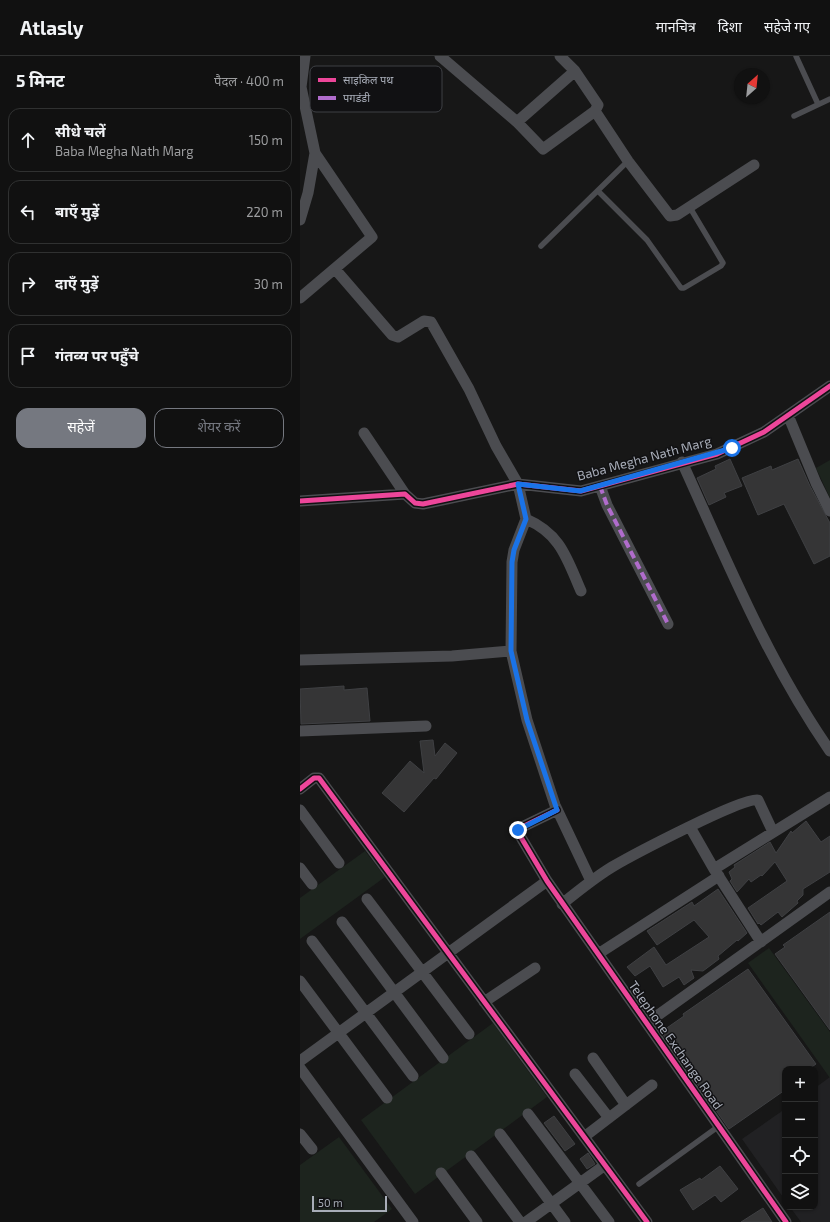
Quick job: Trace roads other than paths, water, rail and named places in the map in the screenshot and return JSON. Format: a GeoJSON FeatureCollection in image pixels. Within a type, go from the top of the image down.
{"type":"FeatureCollection","features":[{"type":"Feature","properties":{"kind":"street"},"geometry":{"type":"LineString","coordinates":[[300,220],[308,193],[315,153],[301,87],[304,56]]}},
{"type":"Feature","properties":{"kind":"street"},"geometry":{"type":"LineString","coordinates":[[440,56],[518,122],[543,148],[594,111],[598,105],[597,101],[575,71],[560,56]]}},
{"type":"Feature","properties":{"kind":"street"},"geometry":{"type":"LineString","coordinates":[[518,122],[575,71]]}},
{"type":"Feature","properties":{"kind":"street"},"geometry":{"type":"LineString","coordinates":[[594,111],[628,161],[668,214],[677,215],[754,165]]}},
{"type":"Feature","properties":{"kind":"street"},"geometry":{"type":"LineString","coordinates":[[300,298],[372,237],[315,153]]}},
{"type":"Feature","properties":{"kind":"street"},"geometry":{"type":"LineString","coordinates":[[335,269],[392,335],[398,337],[424,322],[431,322],[469,389],[496,446],[518,484],[526,519],[514,550],[512,562],[511,651],[527,720],[557,810],[591,881]]}},
{"type":"Feature","properties":{"kind":"street","name":"Baba Megha Nath Marg"},"geometry":{"type":"LineString","coordinates":[[405,494],[415,503],[423,504],[518,484],[580,491],[600,486],[732,448],[764,432],[830,386]]}},
{"type":"Feature","properties":{"kind":"street"},"geometry":{"type":"LineString","coordinates":[[788,415],[816,483],[830,510]]}},
{"type":"Feature","properties":{"kind":"street"},"geometry":{"type":"LineString","coordinates":[[300,501],[405,494],[364,432]]}},
{"type":"Feature","properties":{"kind":"street"},"geometry":{"type":"LineString","coordinates":[[682,462],[756,626],[815,730],[830,751]]}},
{"type":"Feature","properties":{"kind":"street"},"geometry":{"type":"LineString","coordinates":[[600,486],[608,505],[668,624]]}},
{"type":"Feature","properties":{"kind":"street"},"geometry":{"type":"LineString","coordinates":[[526,519],[541,525],[552,535],[561,548],[581,591]]}},
{"type":"Feature","properties":{"kind":"street"},"geometry":{"type":"LineString","coordinates":[[300,660],[452,656],[511,651]]}},
{"type":"Feature","properties":{"kind":"street"},"geometry":{"type":"LineString","coordinates":[[300,731],[426,726]]}},
{"type":"Feature","properties":{"kind":"street"},"geometry":{"type":"LineString","coordinates":[[300,777],[300,788]]}},
{"type":"Feature","properties":{"kind":"street"},"geometry":{"type":"LineString","coordinates":[[300,788],[314,778],[319,778],[647,1222]]}},
{"type":"Feature","properties":{"kind":"street"},"geometry":{"type":"LineString","coordinates":[[598,954],[773,832],[830,797]]}},
{"type":"Feature","properties":{"kind":"street"},"geometry":{"type":"LineString","coordinates":[[562,904],[591,881],[612,867],[721,810],[755,798],[758,800],[773,832]]}},
{"type":"Feature","properties":{"kind":"street"},"geometry":{"type":"LineString","coordinates":[[300,810],[339,863]]}},
{"type":"Feature","properties":{"kind":"street","name":"Telephone Exchange Road"},"geometry":{"type":"LineString","coordinates":[[557,810],[518,830],[519,834],[562,904],[786,1222]]}},
{"type":"Feature","properties":{"kind":"street"},"geometry":{"type":"LineString","coordinates":[[690,827],[761,942]]}},
{"type":"Feature","properties":{"kind":"street"},"geometry":{"type":"LineString","coordinates":[[300,868],[312,884]]}},
{"type":"Feature","properties":{"kind":"street"},"geometry":{"type":"LineString","coordinates":[[300,1061],[547,881]]}},
{"type":"Feature","properties":{"kind":"street"},"geometry":{"type":"LineString","coordinates":[[647,1023],[830,892]]}},
{"type":"Feature","properties":{"kind":"street"},"geometry":{"type":"LineString","coordinates":[[367,899],[469,1034]]}},
{"type":"Feature","properties":{"kind":"street"},"geometry":{"type":"LineString","coordinates":[[342,922],[443,1058]]}},
{"type":"Feature","properties":{"kind":"street"},"geometry":{"type":"LineString","coordinates":[[312,940],[413,1076]]}},
{"type":"Feature","properties":{"kind":"street"},"geometry":{"type":"LineString","coordinates":[[484,1002],[535,968]]}},
{"type":"Feature","properties":{"kind":"street"},"geometry":{"type":"LineString","coordinates":[[300,981],[387,1098]]}},
{"type":"Feature","properties":{"kind":"street"},"geometry":{"type":"LineString","coordinates":[[593,1058],[626,1106]]}},
{"type":"Feature","properties":{"kind":"street"},"geometry":{"type":"LineString","coordinates":[[300,1068],[414,1222]]}},
{"type":"Feature","properties":{"kind":"street"},"geometry":{"type":"LineString","coordinates":[[575,1074],[609,1118]]}},
{"type":"Feature","properties":{"kind":"street"},"geometry":{"type":"LineString","coordinates":[[584,1137],[652,1085]]}},
{"type":"Feature","properties":{"kind":"street"},"geometry":{"type":"LineString","coordinates":[[528,1114],[609,1222]]}},
{"type":"Feature","properties":{"kind":"street"},"geometry":{"type":"LineString","coordinates":[[300,1134],[312,1150]]}},
{"type":"Feature","properties":{"kind":"street"},"geometry":{"type":"LineString","coordinates":[[500,1134],[565,1222]]}},
{"type":"Feature","properties":{"kind":"street"},"geometry":{"type":"LineString","coordinates":[[471,1156],[520,1222]]}},
{"type":"Feature","properties":{"kind":"street"},"geometry":{"type":"LineString","coordinates":[[526,1222],[605,1165]]}},
{"type":"Feature","properties":{"kind":"street"},"geometry":{"type":"LineString","coordinates":[[441,1173],[477,1222]]}},
{"type":"Feature","properties":{"kind":"lane"},"geometry":{"type":"LineString","coordinates":[[796,56],[818,104]]}},
{"type":"Feature","properties":{"kind":"lane"},"geometry":{"type":"LineString","coordinates":[[794,116],[830,99]]}},
{"type":"Feature","properties":{"kind":"lane"},"geometry":{"type":"LineString","coordinates":[[541,246],[628,161]]}},
{"type":"Feature","properties":{"kind":"lane"},"geometry":{"type":"LineString","coordinates":[[598,191],[647,240],[680,288],[684,288],[721,266],[723,263],[689,206]]}},
{"type":"Feature","properties":{"kind":"lane"},"geometry":{"type":"LineString","coordinates":[[639,1184],[719,1126]]}}]}
